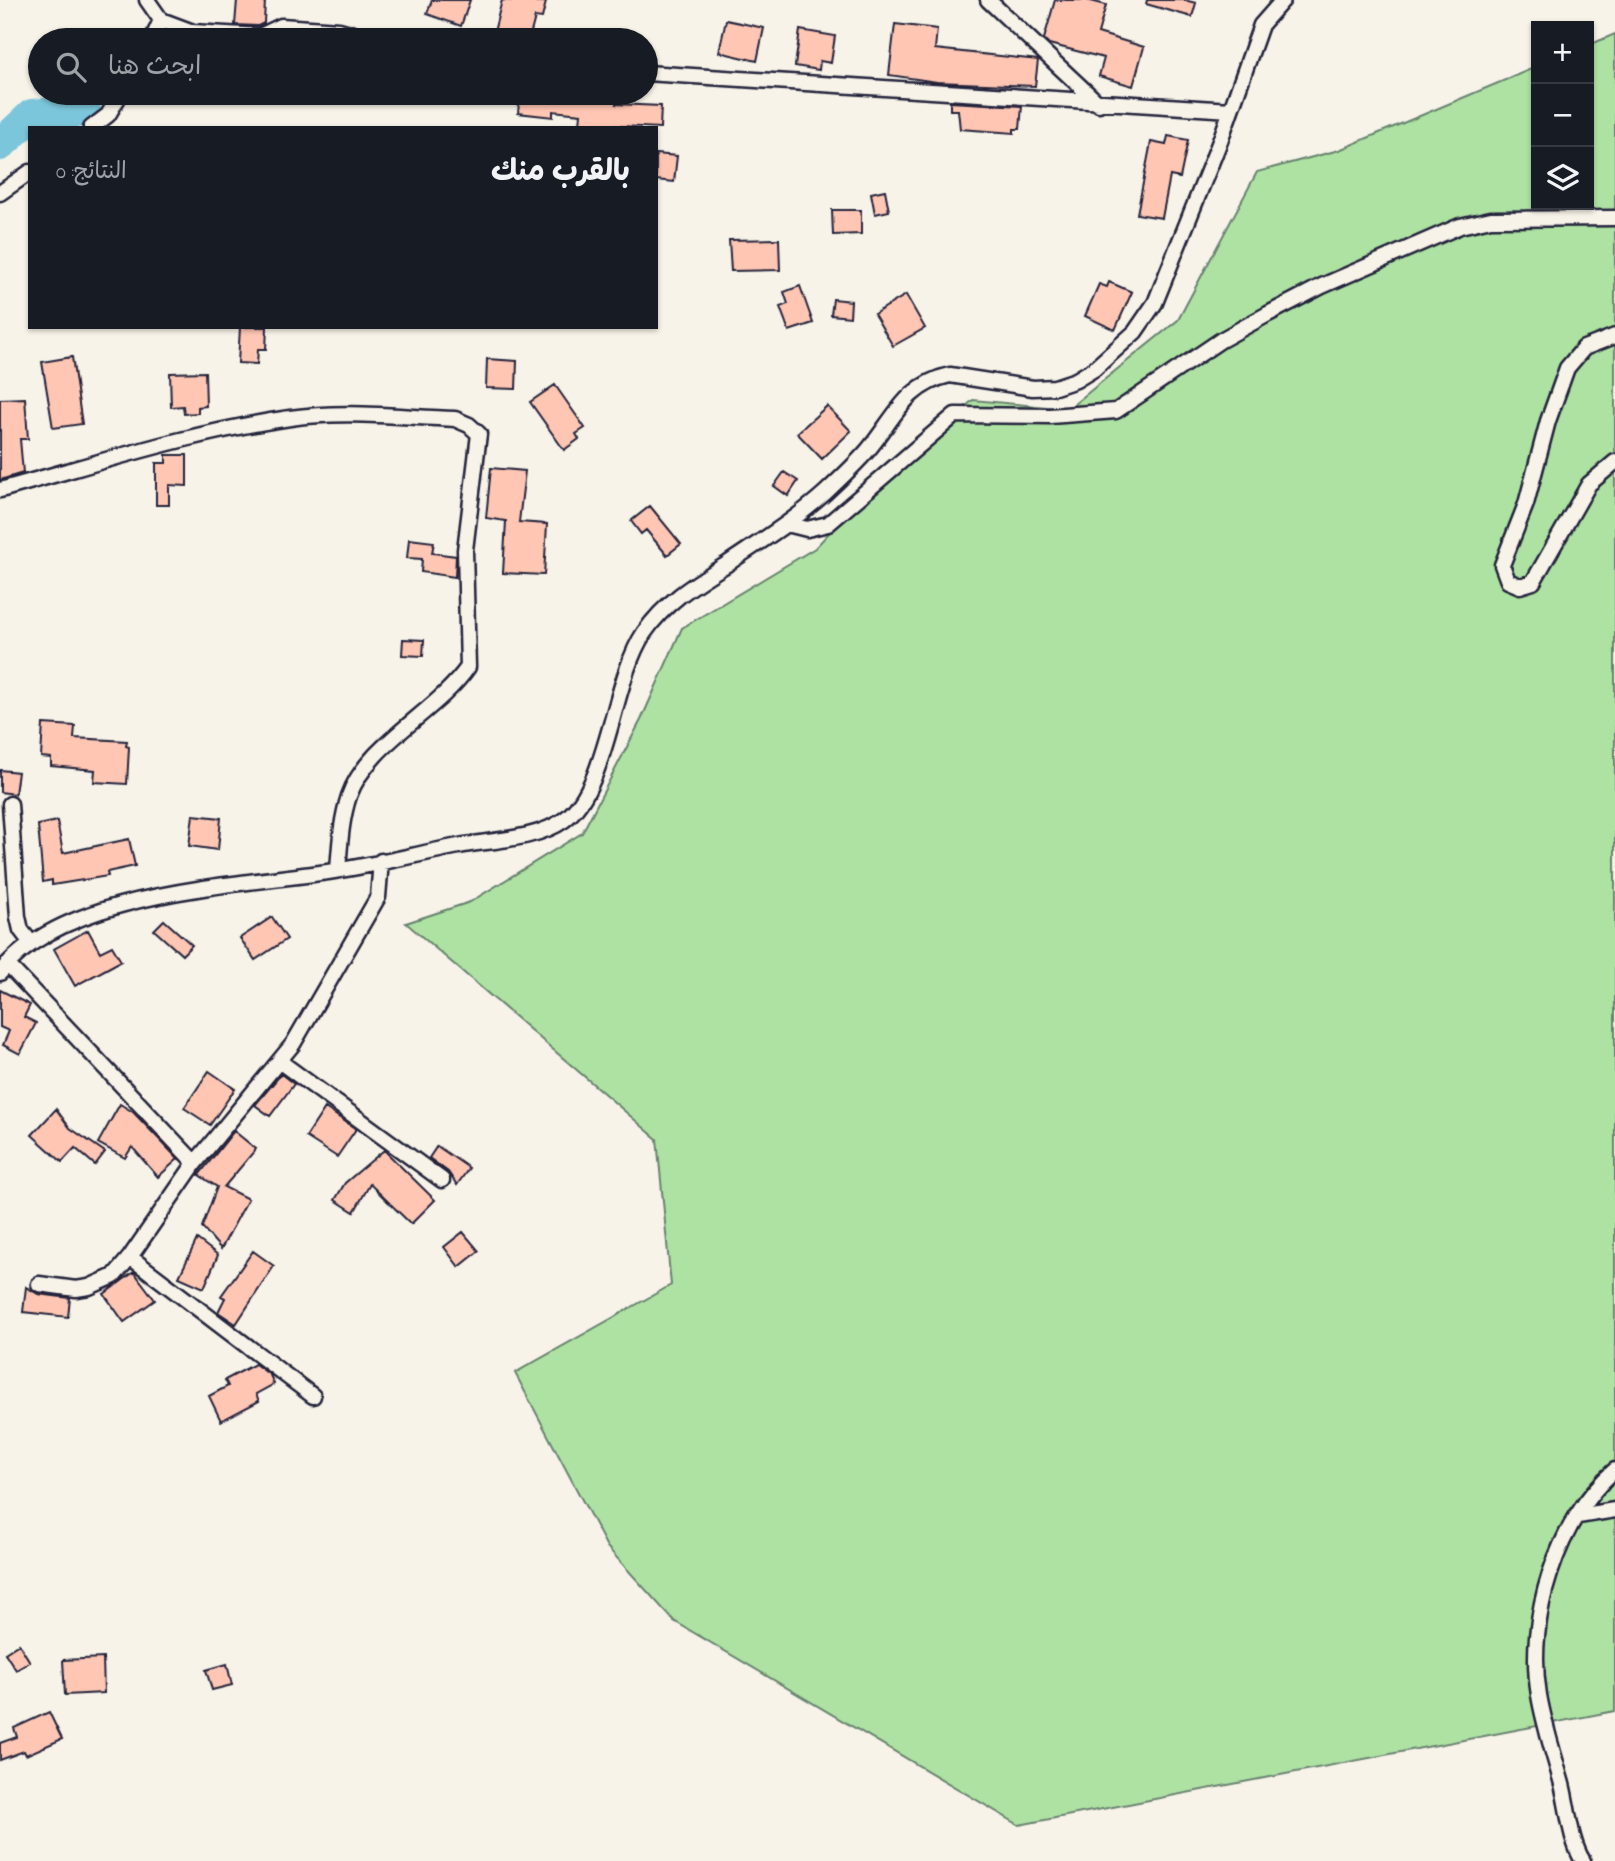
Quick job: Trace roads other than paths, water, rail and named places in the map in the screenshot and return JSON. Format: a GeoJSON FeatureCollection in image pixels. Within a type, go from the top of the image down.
{"type":"FeatureCollection","features":[{"type":"Feature","properties":{"kind":"street"},"geometry":{"type":"LineString","coordinates":[[147,0],[161,20],[182,28]]}},
{"type":"Feature","properties":{"kind":"street"},"geometry":{"type":"LineString","coordinates":[[988,0],[1099,104]]}},
{"type":"Feature","properties":{"kind":"street"},"geometry":{"type":"LineString","coordinates":[[195,1163],[3,969],[31,943],[58,927],[136,900],[338,870],[531,833],[564,820],[586,793],[630,662],[642,636],[658,613],[679,594],[787,524],[867,451],[912,391],[937,378],[964,375],[1033,388],[1055,387],[1076,380],[1094,369],[1135,332],[1155,303],[1231,110],[1261,24],[1283,0]]}},
{"type":"Feature","properties":{"kind":"street"},"geometry":{"type":"LineString","coordinates":[[157,28],[161,20]]}},
{"type":"Feature","properties":{"kind":"street"},"geometry":{"type":"LineString","coordinates":[[277,28],[310,28]]}},
{"type":"Feature","properties":{"kind":"street"},"geometry":{"type":"LineString","coordinates":[[658,74],[1099,104],[1231,110]]}},
{"type":"Feature","properties":{"kind":"street"},"geometry":{"type":"LineString","coordinates":[[94,126],[108,115],[114,105]]}},
{"type":"Feature","properties":{"kind":"street"},"geometry":{"type":"LineString","coordinates":[[0,193],[28,173]]}},
{"type":"Feature","properties":{"kind":"street"},"geometry":{"type":"LineString","coordinates":[[787,524],[807,529],[828,524],[955,415],[1050,416],[1116,411],[1221,340],[1268,314],[1322,286],[1460,226],[1491,219],[1615,218]]}},
{"type":"Feature","properties":{"kind":"street"},"geometry":{"type":"LineString","coordinates":[[1615,336],[1584,348],[1567,368],[1548,421],[1526,504],[1502,565],[1508,581],[1520,586],[1533,582],[1589,484],[1615,463]]}},
{"type":"Feature","properties":{"kind":"street"},"geometry":{"type":"LineString","coordinates":[[0,490],[201,435],[291,418],[353,415],[455,419],[469,425],[479,434],[465,550],[468,667],[457,683],[374,758],[350,793],[342,823],[338,870]]}},
{"type":"Feature","properties":{"kind":"street"},"geometry":{"type":"LineString","coordinates":[[10,804],[18,917],[22,930],[31,943]]}},
{"type":"Feature","properties":{"kind":"street"},"geometry":{"type":"LineString","coordinates":[[40,1284],[76,1289],[89,1287],[114,1276],[130,1257],[195,1163],[293,1044],[378,897],[381,861]]}},
{"type":"Feature","properties":{"kind":"street"},"geometry":{"type":"LineString","coordinates":[[279,1061],[442,1181]]}},
{"type":"Feature","properties":{"kind":"street"},"geometry":{"type":"LineString","coordinates":[[130,1257],[313,1396]]}},
{"type":"Feature","properties":{"kind":"street"},"geometry":{"type":"LineString","coordinates":[[1583,1861],[1539,1694],[1537,1637],[1548,1580],[1570,1527],[1604,1480],[1615,1470]]}},
{"type":"Feature","properties":{"kind":"street"},"geometry":{"type":"LineString","coordinates":[[1578,1516],[1615,1510]]}},
{"type":"Feature","properties":{"kind":"waterway"},"geometry":{"type":"LineString","coordinates":[[0,145],[32,115],[85,111]]}}]}
